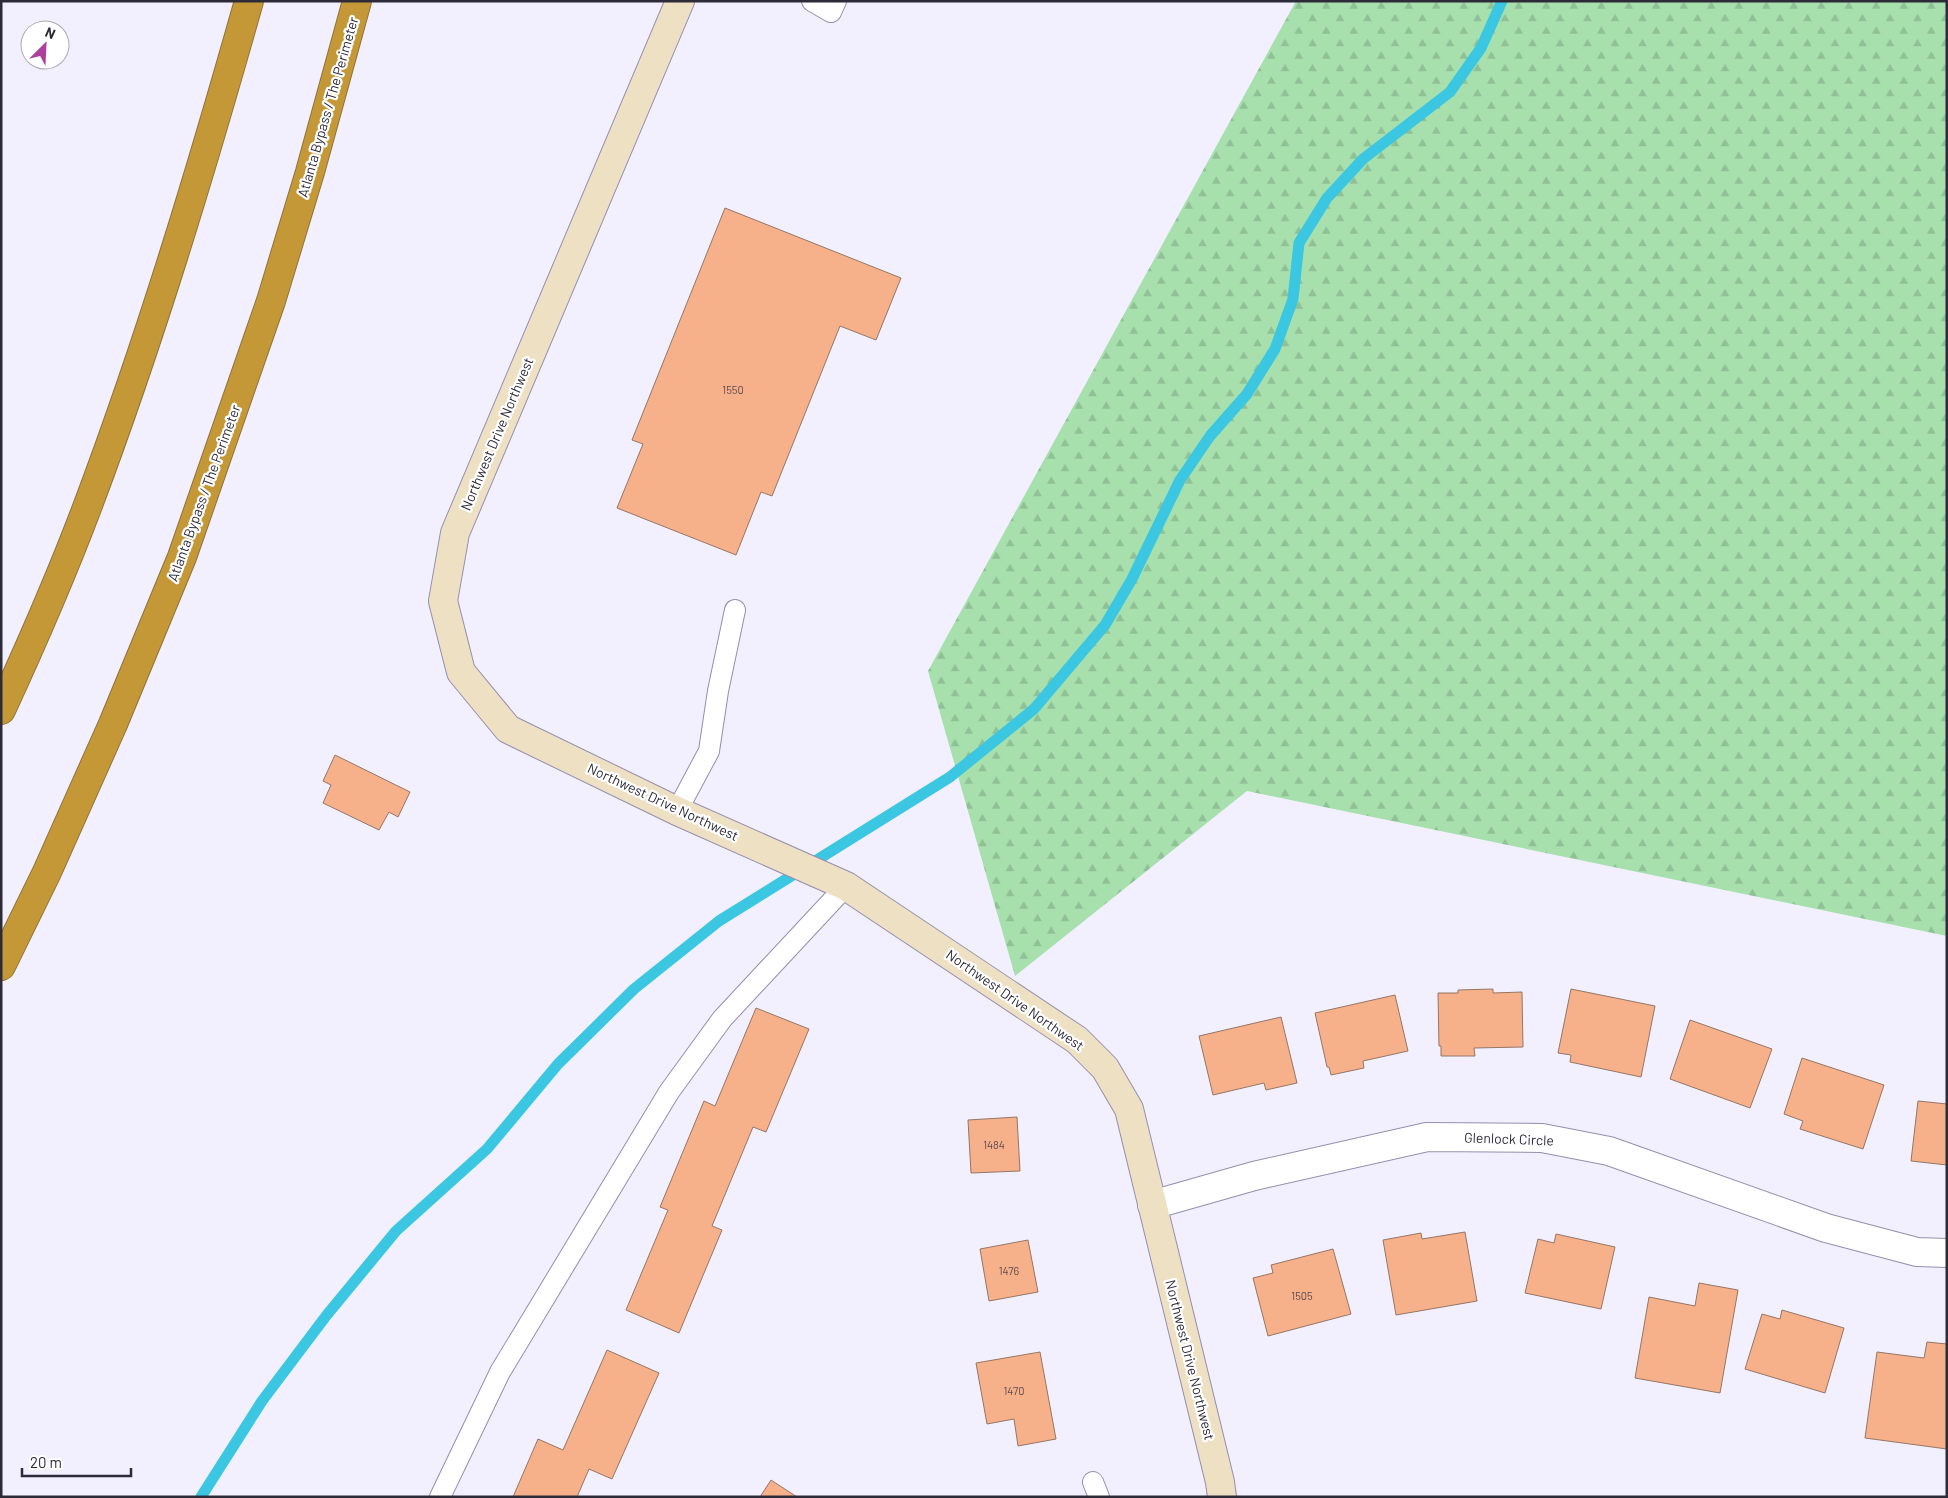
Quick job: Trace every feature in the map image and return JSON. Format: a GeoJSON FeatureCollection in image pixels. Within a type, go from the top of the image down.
{"type":"FeatureCollection","features":[{"type":"Feature","properties":{"kind":"highway"},"geometry":{"type":"LineString","coordinates":[[218,110],[232,1]]}},
{"type":"Feature","properties":{"kind":"highway"},"geometry":{"type":"LineString","coordinates":[[1,710],[35,636],[91,497],[144,349],[218,110],[249,1]]}},
{"type":"Feature","properties":{"kind":"highway","name":"Atlanta Bypass / The Perimeter"},"geometry":{"type":"LineString","coordinates":[[1,966],[47,872],[113,724],[182,556],[271,301],[310,172],[357,1]]}},
{"type":"Feature","properties":{"kind":"highway"},"geometry":{"type":"LineString","coordinates":[[347,42],[370,1]]}},
{"type":"Feature","properties":{"kind":"street","name":"Northwest Drive Northwest"},"geometry":{"type":"LineString","coordinates":[[680,1],[455,533],[443,600],[461,672],[508,729],[677,811],[846,886],[1077,1040],[1105,1068],[1129,1109],[1218,1473],[1222,1497]]}},
{"type":"Feature","properties":{"kind":"street","name":"Glenlock Circle"},"geometry":{"type":"LineString","coordinates":[[1152,1205],[1254,1176],[1426,1137],[1542,1138],[1610,1151],[1826,1228],[1917,1252],[1947,1253]]}},
{"type":"Feature","properties":{"kind":"lane"},"geometry":{"type":"LineString","coordinates":[[812,1],[831,12],[836,1]]}},
{"type":"Feature","properties":{"kind":"lane"},"geometry":{"type":"LineString","coordinates":[[677,811],[709,750],[718,690],[735,610]]}},
{"type":"Feature","properties":{"kind":"lane"},"geometry":{"type":"LineString","coordinates":[[440,1497],[500,1372],[669,1092],[722,1019],[846,886]]}},
{"type":"Feature","properties":{"kind":"green space"},"geometry":{"type":"Polygon","coordinates":[[[1296,1],[1947,1],[1947,936],[1247,791],[1015,976],[928,671],[1296,1]]]}},
{"type":"Feature","properties":{"kind":"building"},"geometry":{"type":"Polygon","coordinates":[[[725,208],[901,278],[876,340],[840,326],[772,496],[761,492],[736,555],[617,508],[643,444],[632,440],[725,208]]]}},
{"type":"Feature","properties":{"kind":"building"},"geometry":{"type":"Polygon","coordinates":[[[335,755],[410,792],[398,817],[389,812],[379,830],[323,803],[331,785],[323,781],[335,755]]]}},
{"type":"Feature","properties":{"kind":"building"},"geometry":{"type":"Polygon","coordinates":[[[1493,989],[1493,993],[1522,992],[1523,1047],[1474,1048],[1475,1056],[1441,1056],[1441,1046],[1439,1046],[1438,993],[1458,993],[1458,990],[1493,989]]]}},
{"type":"Feature","properties":{"kind":"building"},"geometry":{"type":"Polygon","coordinates":[[[1571,989],[1655,1006],[1641,1077],[1570,1062],[1571,1055],[1558,1053],[1571,989]]]}},
{"type":"Feature","properties":{"kind":"building"},"geometry":{"type":"Polygon","coordinates":[[[1395,995],[1408,1051],[1363,1061],[1364,1068],[1331,1075],[1329,1067],[1327,1067],[1315,1013],[1395,995]]]}},
{"type":"Feature","properties":{"kind":"building"},"geometry":{"type":"Polygon","coordinates":[[[756,1008],[809,1029],[766,1132],[753,1127],[712,1226],[722,1230],[679,1333],[626,1310],[668,1210],[660,1207],[704,1101],[715,1106],[756,1008]]]}},
{"type":"Feature","properties":{"kind":"building"},"geometry":{"type":"Polygon","coordinates":[[[1281,1017],[1297,1083],[1266,1090],[1264,1083],[1213,1095],[1199,1036],[1281,1017]]]}},
{"type":"Feature","properties":{"kind":"building"},"geometry":{"type":"Polygon","coordinates":[[[1690,1020],[1772,1049],[1750,1108],[1670,1079],[1690,1020]]]}},
{"type":"Feature","properties":{"kind":"building"},"geometry":{"type":"Polygon","coordinates":[[[1802,1058],[1884,1085],[1863,1149],[1800,1129],[1803,1121],[1784,1114],[1802,1058]]]}},
{"type":"Feature","properties":{"kind":"building"},"geometry":{"type":"Polygon","coordinates":[[[1918,1101],[1947,1104],[1947,1165],[1911,1161],[1918,1101]]]}},
{"type":"Feature","properties":{"kind":"building"},"geometry":{"type":"Polygon","coordinates":[[[1017,1117],[1020,1171],[971,1173],[968,1120],[1017,1117]]]}},
{"type":"Feature","properties":{"kind":"building"},"geometry":{"type":"Polygon","coordinates":[[[1465,1232],[1477,1301],[1396,1315],[1383,1240],[1421,1233],[1422,1239],[1465,1232]]]}},
{"type":"Feature","properties":{"kind":"building"},"geometry":{"type":"Polygon","coordinates":[[[1556,1234],[1615,1247],[1601,1309],[1525,1293],[1538,1239],[1554,1243],[1556,1234]]]}},
{"type":"Feature","properties":{"kind":"building"},"geometry":{"type":"Polygon","coordinates":[[[1028,1240],[1038,1292],[989,1301],[980,1249],[1028,1240]]]}},
{"type":"Feature","properties":{"kind":"building"},"geometry":{"type":"Polygon","coordinates":[[[1333,1249],[1351,1314],[1268,1336],[1253,1278],[1273,1273],[1271,1265],[1333,1249]]]}},
{"type":"Feature","properties":{"kind":"building"},"geometry":{"type":"Polygon","coordinates":[[[1699,1283],[1738,1290],[1720,1393],[1635,1378],[1649,1297],[1695,1306],[1699,1283]]]}},
{"type":"Feature","properties":{"kind":"building"},"geometry":{"type":"Polygon","coordinates":[[[1782,1310],[1844,1328],[1825,1393],[1745,1369],[1762,1314],[1780,1319],[1782,1310]]]}},
{"type":"Feature","properties":{"kind":"building"},"geometry":{"type":"Polygon","coordinates":[[[1927,1342],[1947,1344],[1947,1449],[1865,1438],[1877,1352],[1924,1358],[1927,1342]]]}},
{"type":"Feature","properties":{"kind":"building"},"geometry":{"type":"Polygon","coordinates":[[[607,1350],[659,1373],[612,1479],[589,1469],[577,1497],[513,1497],[538,1439],[563,1450],[607,1350]]]}},
{"type":"Feature","properties":{"kind":"building"},"geometry":{"type":"Polygon","coordinates":[[[1040,1352],[1056,1439],[1018,1446],[1014,1419],[987,1424],[976,1363],[1040,1352]]]}},
{"type":"Feature","properties":{"kind":"building"},"geometry":{"type":"Polygon","coordinates":[[[771,1480],[797,1497],[760,1497],[771,1480]]]}},
{"type":"Feature","properties":{"kind":"waterway"},"geometry":{"type":"LineString","coordinates":[[201,1497],[262,1401],[326,1316],[396,1231],[487,1149],[558,1064],[634,989],[719,921],[950,777],[1034,709],[1105,625],[1132,579],[1180,480],[1210,436],[1247,394],[1275,349],[1293,299],[1299,243],[1327,198],[1363,159],[1450,92],[1481,48],[1502,1]]}}]}
